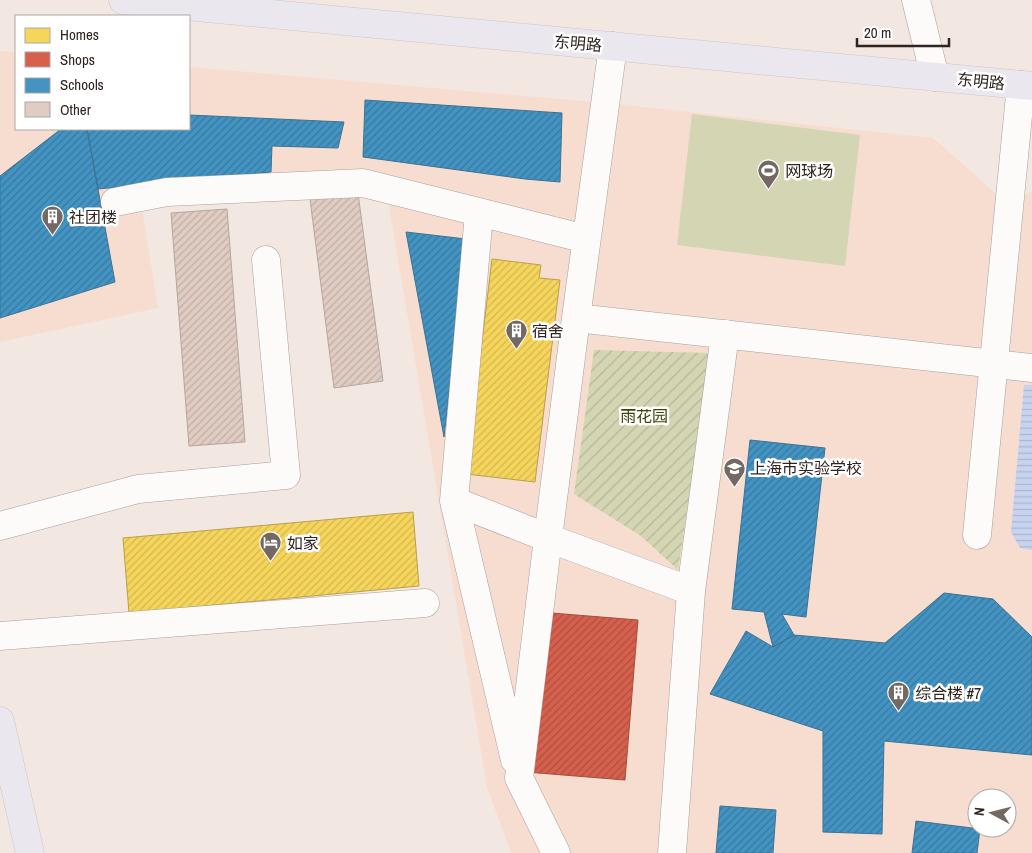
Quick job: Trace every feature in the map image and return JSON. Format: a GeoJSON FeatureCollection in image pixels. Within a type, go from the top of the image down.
{"type":"FeatureCollection","features":[{"type":"Feature","properties":{"kind":"main road","name":"东明路"},"geometry":{"type":"LineString","coordinates":[[123,0],[1026,86]]}},
{"type":"Feature","properties":{"kind":"main road"},"geometry":{"type":"LineString","coordinates":[[0,721],[30,853]]}},
{"type":"Feature","properties":{"kind":"lane"},"geometry":{"type":"LineString","coordinates":[[916,0],[936,77]]}},
{"type":"Feature","properties":{"kind":"lane"},"geometry":{"type":"LineString","coordinates":[[519,778],[586,239],[613,46]]}},
{"type":"Feature","properties":{"kind":"lane"},"geometry":{"type":"LineString","coordinates":[[977,535],[994,364],[1026,86]]}},
{"type":"Feature","properties":{"kind":"lane"},"geometry":{"type":"LineString","coordinates":[[115,202],[167,192],[363,183],[586,239]]}},
{"type":"Feature","properties":{"kind":"lane"},"geometry":{"type":"LineString","coordinates":[[479,213],[454,501],[519,778],[556,853]]}},
{"type":"Feature","properties":{"kind":"lane"},"geometry":{"type":"LineString","coordinates":[[0,526],[138,488],[286,475],[266,260]]}},
{"type":"Feature","properties":{"kind":"lane"},"geometry":{"type":"LineString","coordinates":[[576,318],[1032,368]]}},
{"type":"Feature","properties":{"kind":"lane"},"geometry":{"type":"LineString","coordinates":[[672,853],[691,591],[725,334]]}},
{"type":"Feature","properties":{"kind":"lane"},"geometry":{"type":"LineString","coordinates":[[454,501],[691,591]]}},
{"type":"Feature","properties":{"kind":"lane"},"geometry":{"type":"LineString","coordinates":[[0,636],[425,603]]}},
{"type":"Feature","properties":{"kind":"shaded area","name":"上海市实验学校"},"geometry":{"type":"Polygon","coordinates":[[[0,51],[15,52],[15,130],[190,130],[190,67],[606,103],[933,138],[1009,205],[1032,191],[1032,853],[511,853],[487,787],[386,188],[142,209],[158,308],[0,342],[0,51]]]}},
{"type":"Feature","properties":{"kind":"green space","name":"网球场"},"geometry":{"type":"Polygon","coordinates":[[[692,114],[860,135],[845,266],[677,245],[692,114]]]}},
{"type":"Feature","properties":{"kind":"green space","name":"雨花园"},"geometry":{"type":"Polygon","coordinates":[[[594,350],[711,353],[678,570],[641,536],[574,494],[594,350]]]}},
{"type":"Feature","properties":{"kind":"water"},"geometry":{"type":"Polygon","coordinates":[[[1024,385],[1032,385],[1032,550],[1020,548],[1011,532],[1024,385]]]}},
{"type":"Feature","properties":{"kind":"building: Homes","name":"宿舍"},"geometry":{"type":"Polygon","coordinates":[[[492,259],[541,265],[539,278],[560,280],[535,482],[466,474],[492,259]]]}},
{"type":"Feature","properties":{"kind":"building: Homes","name":"如家"},"geometry":{"type":"Polygon","coordinates":[[[413,512],[419,586],[129,613],[123,538],[413,512]]]}},
{"type":"Feature","properties":{"kind":"building: Shops"},"geometry":{"type":"Polygon","coordinates":[[[539,612],[638,620],[625,780],[526,772],[539,612]]]}},
{"type":"Feature","properties":{"kind":"building: Schools"},"geometry":{"type":"Polygon","coordinates":[[[365,100],[562,113],[560,182],[363,157],[365,100]]]}},
{"type":"Feature","properties":{"kind":"building: Schools"},"geometry":{"type":"Polygon","coordinates":[[[190,115],[344,122],[338,148],[272,146],[271,172],[98,189],[87,130],[190,130],[190,115]]]}},
{"type":"Feature","properties":{"kind":"building: Schools","name":"社团楼"},"geometry":{"type":"Polygon","coordinates":[[[60,130],[87,130],[115,282],[0,318],[0,176],[60,130]]]}},
{"type":"Feature","properties":{"kind":"building: Schools"},"geometry":{"type":"Polygon","coordinates":[[[406,232],[466,239],[444,437],[406,232]]]}},
{"type":"Feature","properties":{"kind":"building: Schools"},"geometry":{"type":"Polygon","coordinates":[[[750,440],[825,448],[806,617],[782,614],[794,635],[773,647],[764,612],[732,609],[750,440]]]}},
{"type":"Feature","properties":{"kind":"building: Schools","name":"综合楼 #7"},"geometry":{"type":"Polygon","coordinates":[[[944,593],[993,599],[1032,637],[1032,755],[884,741],[882,834],[823,832],[823,731],[710,694],[746,631],[773,647],[794,635],[885,643],[944,593]]]}},
{"type":"Feature","properties":{"kind":"building: Schools"},"geometry":{"type":"Polygon","coordinates":[[[720,806],[776,810],[773,853],[716,853],[720,806]]]}},
{"type":"Feature","properties":{"kind":"building: Schools"},"geometry":{"type":"Polygon","coordinates":[[[916,821],[967,827],[967,838],[979,838],[977,853],[912,853],[916,821]]]}},
{"type":"Feature","properties":{"kind":"building: Other"},"geometry":{"type":"Polygon","coordinates":[[[358,193],[383,381],[334,388],[310,199],[358,193]]]}},
{"type":"Feature","properties":{"kind":"building: Other"},"geometry":{"type":"Polygon","coordinates":[[[227,209],[245,442],[189,446],[171,213],[227,209]]]}},
{"type":"Feature","properties":{"kind":"place","name":"网球场"},"geometry":{"type":"Point","coordinates":[769,190]}},
{"type":"Feature","properties":{"kind":"place","name":"社团楼"},"geometry":{"type":"Point","coordinates":[53,236]}},
{"type":"Feature","properties":{"kind":"place","name":"宿舍"},"geometry":{"type":"Point","coordinates":[516,350]}},
{"type":"Feature","properties":{"kind":"place","name":"上海市实验学校"},"geometry":{"type":"Point","coordinates":[734,487]}},
{"type":"Feature","properties":{"kind":"place","name":"如家"},"geometry":{"type":"Point","coordinates":[271,562]}},
{"type":"Feature","properties":{"kind":"place","name":"综合楼 #7"},"geometry":{"type":"Point","coordinates":[899,712]}}]}
